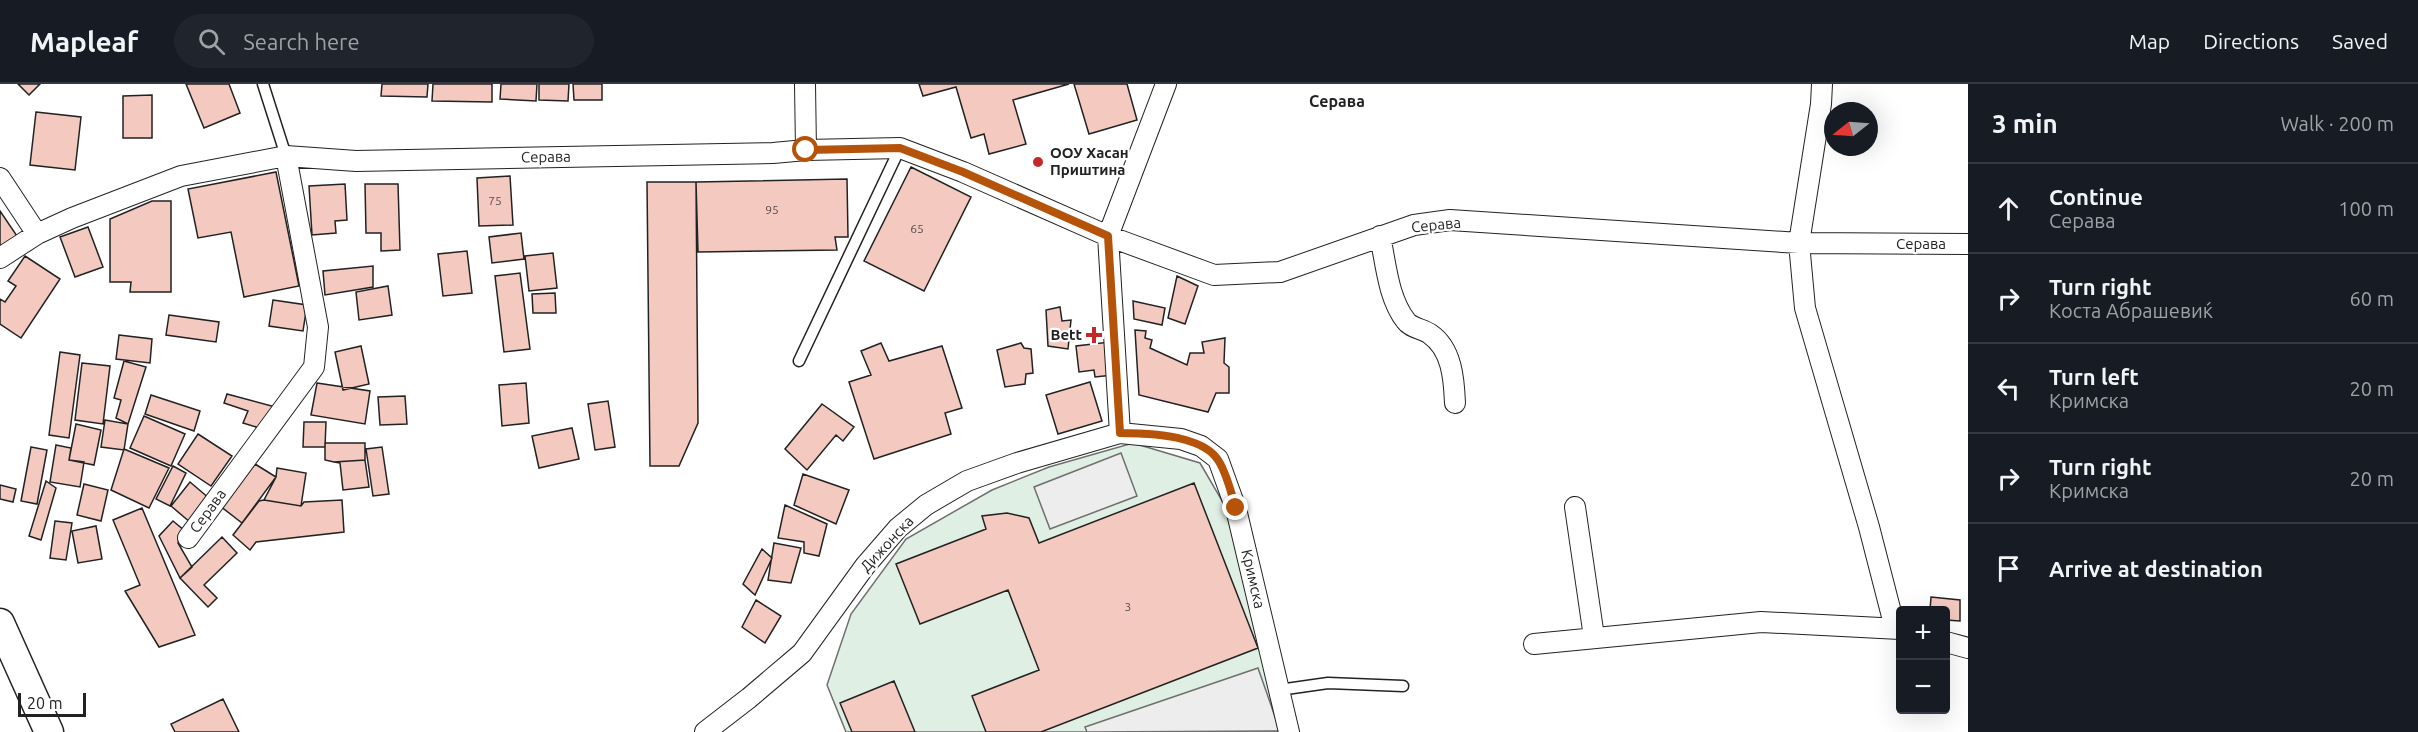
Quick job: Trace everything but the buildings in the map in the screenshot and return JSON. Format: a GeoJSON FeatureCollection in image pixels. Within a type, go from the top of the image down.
{"type":"FeatureCollection","features":[{"type":"Feature","properties":{"kind":"street"},"geometry":{"type":"LineString","coordinates":[[805,84],[806,150]]}},
{"type":"Feature","properties":{"kind":"street"},"geometry":{"type":"LineString","coordinates":[[1120,433],[1108,236],[1166,84]]}},
{"type":"Feature","properties":{"kind":"street"},"geometry":{"type":"LineString","coordinates":[[1821,84],[1821,104],[1799,243],[1805,308],[1896,622]]}},
{"type":"Feature","properties":{"kind":"street","name":"Серава"},"geometry":{"type":"LineString","coordinates":[[0,258],[37,234],[72,218],[181,176],[286,156],[356,161],[773,153],[900,148],[963,172],[1108,236],[1214,275],[1280,272],[1413,225],[1450,220],[1799,243],[1968,244]]}},
{"type":"Feature","properties":{"kind":"street","name":"Серава"},"geometry":{"type":"LineString","coordinates":[[188,538],[314,367],[318,327],[286,156]]}},
{"type":"Feature","properties":{"kind":"street"},"geometry":{"type":"LineString","coordinates":[[0,178],[37,234]]}},
{"type":"Feature","properties":{"kind":"street"},"geometry":{"type":"LineString","coordinates":[[1380,236],[1393,299],[1407,323],[1432,335],[1447,353],[1454,377],[1455,403]]}},
{"type":"Feature","properties":{"kind":"street","name":"Кримска"},"geometry":{"type":"LineString","coordinates":[[1120,433],[1181,439],[1201,446],[1218,459],[1236,508],[1289,732]]}},
{"type":"Feature","properties":{"kind":"street","name":"Дижонска"},"geometry":{"type":"LineString","coordinates":[[705,732],[750,698],[802,653],[865,566],[898,528],[926,505],[967,481],[1017,463],[1120,433]]}},
{"type":"Feature","properties":{"kind":"street"},"geometry":{"type":"LineString","coordinates":[[1575,507],[1594,637]]}},
{"type":"Feature","properties":{"kind":"street"},"geometry":{"type":"LineString","coordinates":[[1534,644],[1761,622],[1896,629]]}},
{"type":"Feature","properties":{"kind":"street"},"geometry":{"type":"LineString","coordinates":[[0,623],[49,732]]}},
{"type":"Feature","properties":{"kind":"street"},"geometry":{"type":"LineString","coordinates":[[1950,643],[1968,648]]}},
{"type":"Feature","properties":{"kind":"lane","name":"Серава"},"geometry":{"type":"LineString","coordinates":[[263,84],[286,156]]}},
{"type":"Feature","properties":{"kind":"lane"},"geometry":{"type":"LineString","coordinates":[[799,361],[900,148]]}},
{"type":"Feature","properties":{"kind":"lane"},"geometry":{"type":"LineString","coordinates":[[1280,690],[1328,683],[1403,686]]}},
{"type":"Feature","properties":{"kind":"green space"},"geometry":{"type":"Polygon","coordinates":[[[1133,443],[1200,463],[1228,511],[1283,732],[846,732],[827,685],[851,614],[906,539],[992,490],[1049,467],[1133,443]]]}},
{"type":"Feature","properties":{"kind":"shaded area"},"geometry":{"type":"Polygon","coordinates":[[[1121,453],[1137,496],[1050,529],[1034,487],[1121,453]]]}},
{"type":"Feature","properties":{"kind":"shaded area"},"geometry":{"type":"Polygon","coordinates":[[[1258,668],[1280,731],[1087,732],[1085,727],[1258,668]]]}},
{"type":"Feature","properties":{"kind":"place","name":"ООУ Хасан Приштина"},"geometry":{"type":"Point","coordinates":[1038,162]}},
{"type":"Feature","properties":{"kind":"place","name":"Bett"},"geometry":{"type":"Point","coordinates":[1094,335]}},
{"type":"Feature","properties":{"kind":"district","name":"Серава"},"geometry":{"type":"Point","coordinates":[1337,101]}},
{"type":"Feature","properties":{"kind":"route"},"geometry":{"type":"LineString","coordinates":[[806,150],[900,148],[963,172],[1108,236],[1120,433],[1181,439],[1201,446],[1218,459],[1236,508]]}}]}
